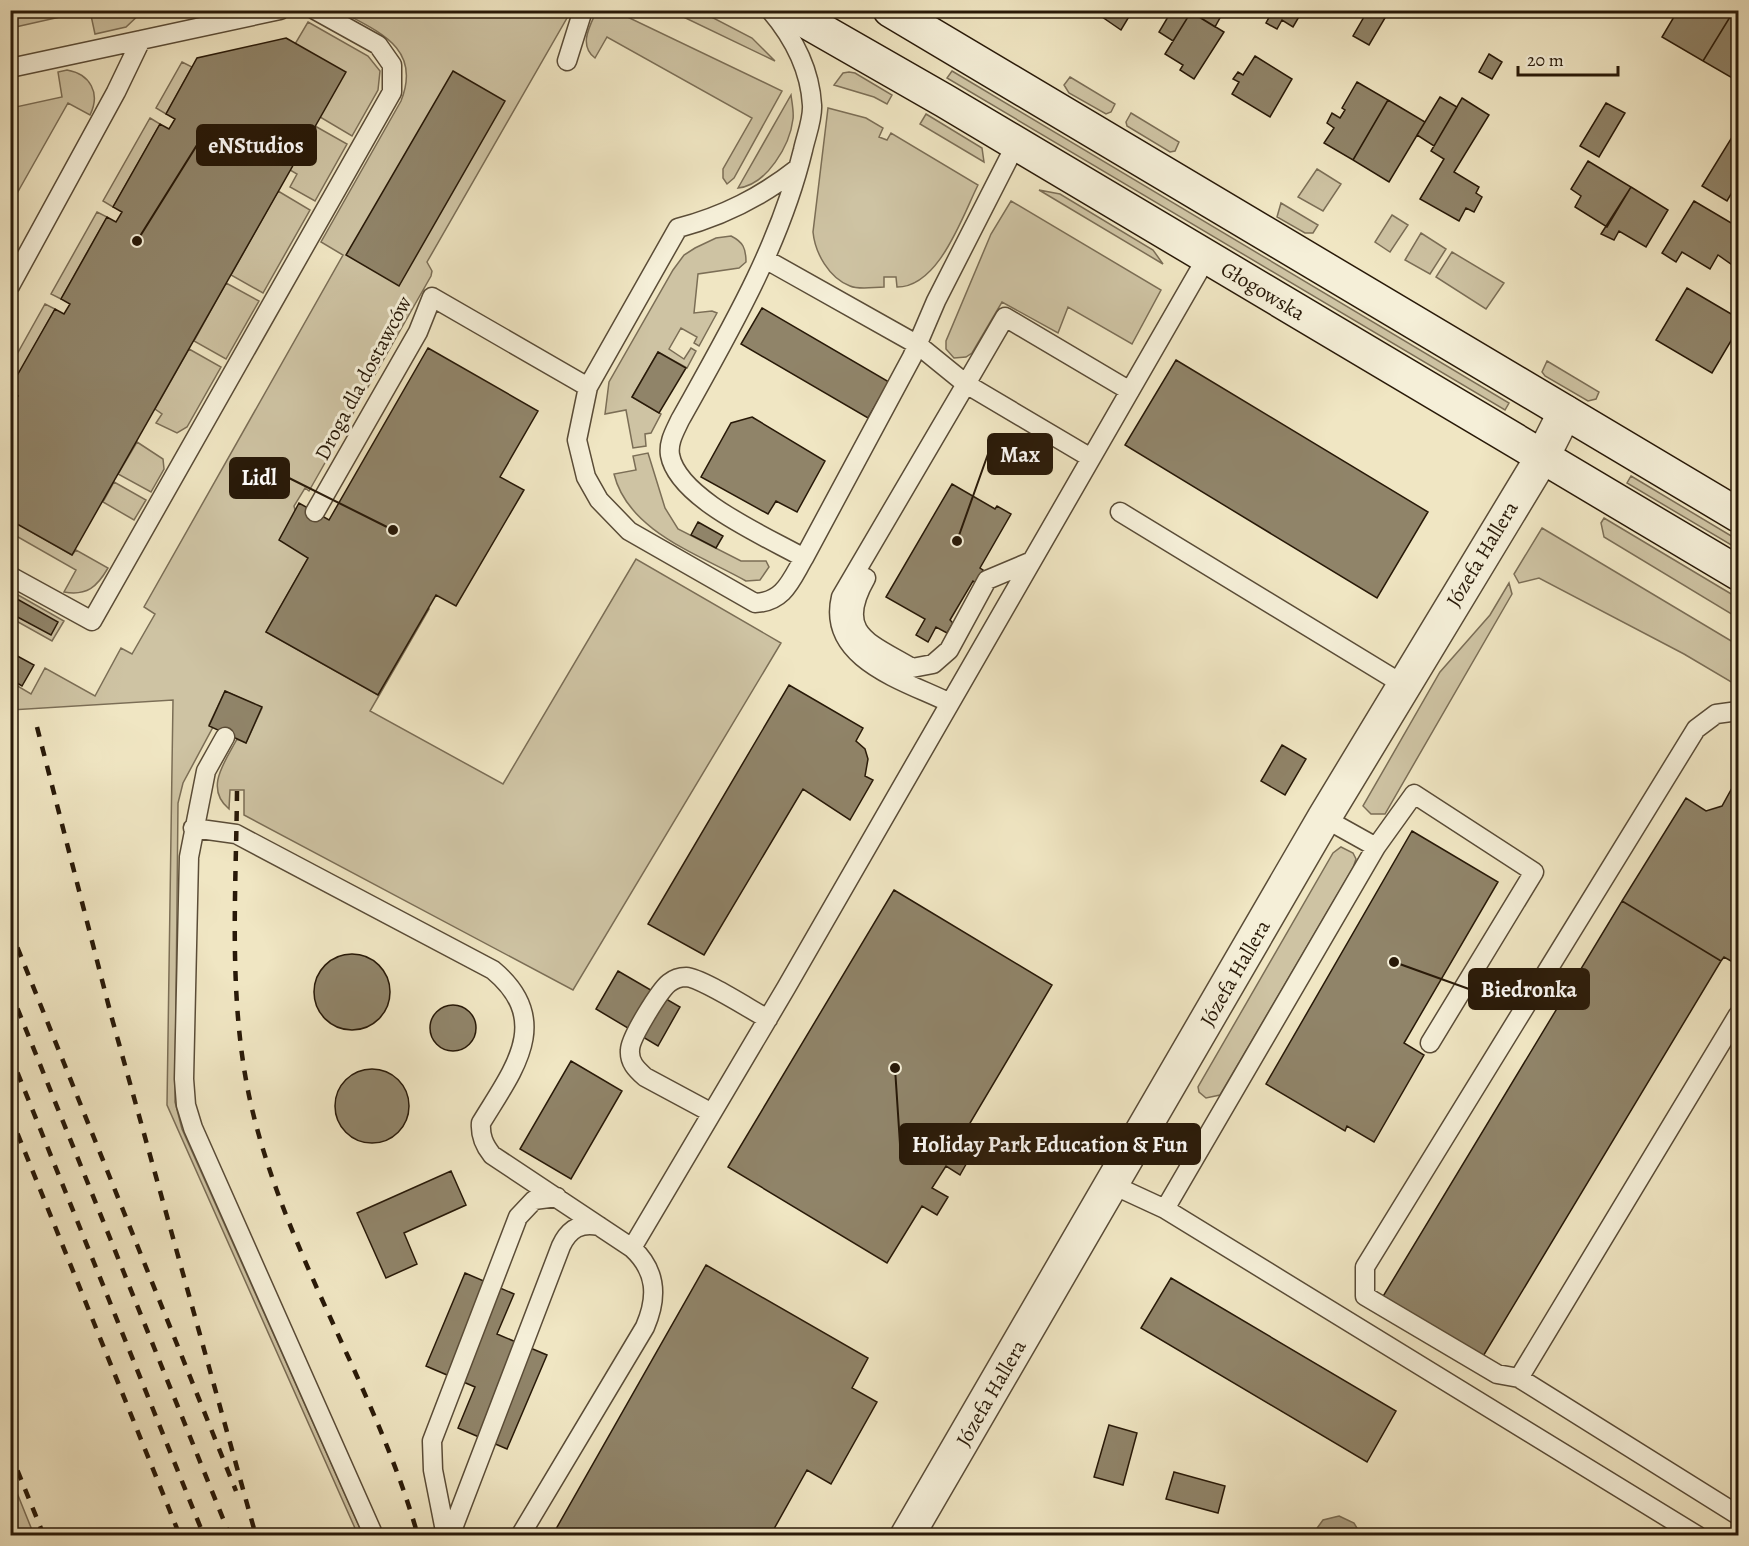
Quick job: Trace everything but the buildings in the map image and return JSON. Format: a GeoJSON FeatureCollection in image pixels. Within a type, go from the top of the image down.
{"type":"FeatureCollection","features":[{"type":"Feature","properties":{"kind":"main road","name":"Głogowska"},"geometry":{"type":"LineString","coordinates":[[786,10],[1738,573]]}},
{"type":"Feature","properties":{"kind":"main road"},"geometry":{"type":"LineString","coordinates":[[890,10],[1738,515]]}},
{"type":"Feature","properties":{"kind":"main road","name":"Józefa Hallera"},"geometry":{"type":"LineString","coordinates":[[908,1536],[1324,818],[1543,456],[1565,412]]}},
{"type":"Feature","properties":{"kind":"lane"},"geometry":{"type":"LineString","coordinates":[[10,68],[280,10]]}},
{"type":"Feature","properties":{"kind":"lane"},"geometry":{"type":"LineString","coordinates":[[10,576],[92,621],[392,92],[392,65],[378,45],[315,10]]}},
{"type":"Feature","properties":{"kind":"lane"},"geometry":{"type":"LineString","coordinates":[[567,61],[583,10]]}},
{"type":"Feature","properties":{"kind":"lane"},"geometry":{"type":"LineString","coordinates":[[770,10],[796,47],[809,87],[812,107],[785,214],[765,259],[671,438],[670,454],[677,476],[693,494],[804,558]]}},
{"type":"Feature","properties":{"kind":"lane"},"geometry":{"type":"LineString","coordinates":[[10,286],[116,92],[141,40]]}},
{"type":"Feature","properties":{"kind":"lane"},"geometry":{"type":"LineString","coordinates":[[798,168],[766,192],[715,218],[678,228],[588,387],[577,440],[586,477],[599,500],[630,531],[755,603],[768,603],[778,597],[804,558],[918,345],[936,301],[1016,144]]}},
{"type":"Feature","properties":{"kind":"lane"},"geometry":{"type":"LineString","coordinates":[[632,1248],[768,1019],[1207,257]]}},
{"type":"Feature","properties":{"kind":"lane"},"geometry":{"type":"LineString","coordinates":[[765,259],[918,345],[966,384],[1091,458]]}},
{"type":"Feature","properties":{"kind":"lane","name":"Droga dla dostawców"},"geometry":{"type":"LineString","coordinates":[[315,512],[418,332],[432,297],[588,387]]}},
{"type":"Feature","properties":{"kind":"lane"},"geometry":{"type":"LineString","coordinates":[[951,703],[863,659],[846,641],[840,627],[838,613],[842,597],[1005,317],[1130,391]]}},
{"type":"Feature","properties":{"kind":"lane"},"geometry":{"type":"LineString","coordinates":[[1120,512],[1404,685]]}},
{"type":"Feature","properties":{"kind":"lane"},"geometry":{"type":"LineString","coordinates":[[880,532],[877,559],[855,596],[853,620],[860,637],[912,668],[933,664],[949,650],[987,580],[1032,561]]}},
{"type":"Feature","properties":{"kind":"lane"},"geometry":{"type":"LineString","coordinates":[[1738,711],[1716,714],[1696,729],[1365,1267],[1365,1296],[1497,1374],[1519,1378],[1738,1515]]}},
{"type":"Feature","properties":{"kind":"lane"},"geometry":{"type":"LineString","coordinates":[[225,737],[206,771],[189,857],[184,1068],[189,1117],[374,1536]]}},
{"type":"Feature","properties":{"kind":"lane"},"geometry":{"type":"LineString","coordinates":[[1165,1209],[1376,847],[1414,794],[1534,872],[1430,1043]]}},
{"type":"Feature","properties":{"kind":"lane"},"geometry":{"type":"LineString","coordinates":[[1324,818],[1376,847]]}},
{"type":"Feature","properties":{"kind":"lane"},"geometry":{"type":"LineString","coordinates":[[193,828],[236,834],[493,970],[505,979],[520,1004],[525,1018],[524,1046],[519,1060],[481,1123],[480,1132],[486,1148],[492,1155],[632,1248],[641,1256],[653,1278],[655,1295],[652,1311],[520,1536]]}},
{"type":"Feature","properties":{"kind":"lane"},"geometry":{"type":"LineString","coordinates":[[712,1113],[645,1077],[630,1059],[630,1047],[634,1038],[663,989],[678,978],[695,979],[768,1019]]}},
{"type":"Feature","properties":{"kind":"lane"},"geometry":{"type":"LineString","coordinates":[[1519,1378],[1738,1015]]}},
{"type":"Feature","properties":{"kind":"lane"},"geometry":{"type":"LineString","coordinates":[[1113,1185],[1165,1209],[1698,1536]]}},
{"type":"Feature","properties":{"kind":"lane"},"geometry":{"type":"LineString","coordinates":[[448,1536],[433,1470],[432,1441],[518,1217],[534,1200],[557,1197]]}},
{"type":"Feature","properties":{"kind":"lane"},"geometry":{"type":"LineString","coordinates":[[448,1536],[561,1246],[575,1228],[583,1225],[600,1226]]}},
{"type":"Feature","properties":{"kind":"lane"},"geometry":{"type":"LineString","coordinates":[[1481,1401],[1497,1374]]}},
{"type":"Feature","properties":{"kind":"shaded area"},"geometry":{"type":"Polygon","coordinates":[[[11,10],[87,10],[87,11],[11,28],[11,10]]]}},
{"type":"Feature","properties":{"kind":"shaded area"},"geometry":{"type":"Polygon","coordinates":[[[90,10],[143,11],[126,27],[95,34],[90,10]]]}},
{"type":"Feature","properties":{"kind":"shaded area"},"geometry":{"type":"Polygon","coordinates":[[[597,10],[615,11],[782,91],[734,178],[727,184],[723,178],[723,169],[752,118],[607,37],[595,58],[590,53],[586,41],[597,10]]]}},
{"type":"Feature","properties":{"kind":"shaded area"},"geometry":{"type":"Polygon","coordinates":[[[340,11],[571,11],[427,262],[432,271],[431,276],[309,491],[305,488],[294,506],[308,558],[266,632],[378,695],[428,607],[429,609],[370,711],[503,784],[636,559],[781,643],[573,990],[244,815],[244,790],[230,790],[229,809],[218,792],[219,775],[237,739],[246,743],[262,708],[225,691],[209,725],[213,727],[183,783],[178,803],[175,1102],[182,1129],[363,1535],[358,1535],[167,1105],[173,700],[11,710],[11,682],[31,694],[45,668],[95,696],[121,648],[132,654],[155,614],[144,607],[343,255],[321,242],[401,101],[406,83],[406,68],[393,44],[369,26],[340,11]]]}},
{"type":"Feature","properties":{"kind":"shaded area"},"geometry":{"type":"Polygon","coordinates":[[[671,11],[700,11],[752,38],[775,61],[671,11]]]}},
{"type":"Feature","properties":{"kind":"shaded area"},"geometry":{"type":"Polygon","coordinates":[[[308,22],[368,56],[380,71],[378,90],[352,136],[320,117],[295,44],[308,22]]]}},
{"type":"Feature","properties":{"kind":"shaded area"},"geometry":{"type":"Polygon","coordinates":[[[182,62],[192,67],[166,114],[156,108],[182,62]]]}},
{"type":"Feature","properties":{"kind":"shaded area"},"geometry":{"type":"Polygon","coordinates":[[[67,70],[82,76],[91,86],[94,99],[90,115],[68,103],[11,204],[11,108],[62,97],[58,72],[67,70]]]}},
{"type":"Feature","properties":{"kind":"shaded area"},"geometry":{"type":"Polygon","coordinates":[[[952,71],[1509,403],[1505,410],[947,78],[952,71]]]}},
{"type":"Feature","properties":{"kind":"shaded area"},"geometry":{"type":"Polygon","coordinates":[[[843,73],[855,73],[892,95],[887,104],[874,97],[834,85],[843,73]]]}},
{"type":"Feature","properties":{"kind":"shaded area"},"geometry":{"type":"Polygon","coordinates":[[[1070,77],[1115,104],[1111,112],[1106,114],[1069,93],[1064,85],[1070,77]]]}},
{"type":"Feature","properties":{"kind":"shaded area"},"geometry":{"type":"Polygon","coordinates":[[[791,95],[793,119],[782,151],[767,172],[758,180],[738,188],[791,95]]]}},
{"type":"Feature","properties":{"kind":"shaded area"},"geometry":{"type":"Polygon","coordinates":[[[828,108],[866,118],[883,128],[879,137],[887,140],[891,133],[978,185],[956,231],[937,263],[925,276],[912,284],[897,287],[896,277],[884,277],[884,287],[854,287],[836,277],[820,256],[813,232],[828,108]]]}},
{"type":"Feature","properties":{"kind":"shaded area"},"geometry":{"type":"Polygon","coordinates":[[[1131,113],[1179,142],[1175,151],[1170,152],[1127,126],[1126,122],[1131,113]]]}},
{"type":"Feature","properties":{"kind":"shaded area"},"geometry":{"type":"Polygon","coordinates":[[[926,114],[982,148],[984,162],[920,124],[926,114]]]}},
{"type":"Feature","properties":{"kind":"shaded area"},"geometry":{"type":"Polygon","coordinates":[[[150,118],[160,124],[113,207],[103,201],[150,118]]]}},
{"type":"Feature","properties":{"kind":"shaded area"},"geometry":{"type":"Polygon","coordinates":[[[315,126],[347,144],[315,201],[290,187],[297,174],[290,170],[315,126]]]}},
{"type":"Feature","properties":{"kind":"shaded area"},"geometry":{"type":"Polygon","coordinates":[[[1317,169],[1341,184],[1323,211],[1298,197],[1317,169]]]}},
{"type":"Feature","properties":{"kind":"shaded area"},"geometry":{"type":"Polygon","coordinates":[[[1039,190],[1060,194],[1153,250],[1163,264],[1039,190]]]}},
{"type":"Feature","properties":{"kind":"shaded area"},"geometry":{"type":"Polygon","coordinates":[[[278,191],[310,210],[263,293],[231,275],[278,191]]]}},
{"type":"Feature","properties":{"kind":"shaded area"},"geometry":{"type":"Polygon","coordinates":[[[1011,201],[1161,290],[1132,344],[1068,307],[1058,333],[1002,302],[972,353],[966,357],[954,358],[946,349],[946,341],[991,234],[1011,201]]]}},
{"type":"Feature","properties":{"kind":"shaded area"},"geometry":{"type":"Polygon","coordinates":[[[1281,203],[1318,225],[1313,233],[1305,233],[1277,217],[1281,203]]]}},
{"type":"Feature","properties":{"kind":"shaded area"},"geometry":{"type":"Polygon","coordinates":[[[97,212],[107,217],[61,299],[51,294],[97,212]]]}},
{"type":"Feature","properties":{"kind":"shaded area"},"geometry":{"type":"Polygon","coordinates":[[[1392,215],[1408,225],[1390,252],[1375,242],[1392,215]]]}},
{"type":"Feature","properties":{"kind":"shaded area"},"geometry":{"type":"Polygon","coordinates":[[[1421,233],[1446,249],[1430,274],[1405,260],[1421,233]]]}},
{"type":"Feature","properties":{"kind":"shaded area"},"geometry":{"type":"Polygon","coordinates":[[[731,236],[743,246],[746,262],[739,268],[698,274],[694,313],[712,311],[717,313],[699,346],[694,343],[697,337],[681,328],[669,349],[684,359],[691,348],[696,351],[687,368],[658,352],[632,397],[661,414],[651,433],[645,434],[646,446],[633,448],[626,410],[605,414],[609,382],[673,270],[684,255],[716,238],[731,236]]]}},
{"type":"Feature","properties":{"kind":"shaded area"},"geometry":{"type":"Polygon","coordinates":[[[1452,252],[1504,283],[1486,309],[1436,277],[1452,252]]]}},
{"type":"Feature","properties":{"kind":"shaded area"},"geometry":{"type":"Polygon","coordinates":[[[226,283],[259,301],[226,359],[194,341],[226,283]]]}},
{"type":"Feature","properties":{"kind":"shaded area"},"geometry":{"type":"Polygon","coordinates":[[[45,304],[55,309],[11,388],[11,365],[45,304]]]}},
{"type":"Feature","properties":{"kind":"shaded area"},"geometry":{"type":"Polygon","coordinates":[[[189,349],[221,367],[187,427],[177,433],[156,423],[162,414],[155,409],[189,349]]]}},
{"type":"Feature","properties":{"kind":"shaded area"},"geometry":{"type":"Polygon","coordinates":[[[1547,361],[1599,392],[1596,399],[1588,401],[1545,376],[1542,372],[1547,361]]]}},
{"type":"Feature","properties":{"kind":"shaded area"},"geometry":{"type":"Polygon","coordinates":[[[137,442],[163,459],[164,469],[151,492],[118,474],[137,442]]]}},
{"type":"Feature","properties":{"kind":"shaded area"},"geometry":{"type":"Polygon","coordinates":[[[648,453],[665,508],[678,529],[741,561],[766,561],[769,567],[760,580],[746,581],[687,550],[649,526],[634,511],[622,494],[614,474],[636,470],[633,456],[648,453]]]}},
{"type":"Feature","properties":{"kind":"shaded area"},"geometry":{"type":"Polygon","coordinates":[[[1631,476],[1738,540],[1738,549],[1627,483],[1631,476]]]}},
{"type":"Feature","properties":{"kind":"shaded area"},"geometry":{"type":"Polygon","coordinates":[[[114,482],[146,500],[134,520],[103,502],[114,482]]]}},
{"type":"Feature","properties":{"kind":"shaded area"},"geometry":{"type":"Polygon","coordinates":[[[1604,518],[1738,598],[1738,618],[1604,537],[1601,523],[1604,518]]]}},
{"type":"Feature","properties":{"kind":"shaded area"},"geometry":{"type":"Polygon","coordinates":[[[11,520],[72,555],[76,550],[108,568],[90,589],[79,593],[64,592],[76,570],[11,533],[11,520]]]}},
{"type":"Feature","properties":{"kind":"shaded area"},"geometry":{"type":"Polygon","coordinates":[[[1542,528],[1738,645],[1738,686],[1684,654],[1539,578],[1519,583],[1514,574],[1542,528]]]}},
{"type":"Feature","properties":{"kind":"shaded area"},"geometry":{"type":"Polygon","coordinates":[[[1509,583],[1512,594],[1385,814],[1371,814],[1363,806],[1440,672],[1490,615],[1509,583]]]}},
{"type":"Feature","properties":{"kind":"shaded area"},"geometry":{"type":"Polygon","coordinates":[[[11,591],[64,621],[52,641],[11,618],[11,591]]]}},
{"type":"Feature","properties":{"kind":"shaded area"},"geometry":{"type":"Polygon","coordinates":[[[1341,847],[1353,853],[1356,859],[1353,868],[1220,1095],[1206,1098],[1199,1092],[1198,1087],[1333,853],[1341,847]]]}},
{"type":"Feature","properties":{"kind":"shaded area"},"geometry":{"type":"Polygon","coordinates":[[[11,1478],[34,1535],[11,1535],[11,1478]]]}},
{"type":"Feature","properties":{"kind":"shaded area"},"geometry":{"type":"Polygon","coordinates":[[[1339,1516],[1354,1523],[1361,1535],[1312,1535],[1323,1520],[1339,1516]]]}},
{"type":"Feature","properties":{"kind":"railway"},"geometry":{"type":"LineString","coordinates":[[37,727],[111,1015],[256,1536]]}},
{"type":"Feature","properties":{"kind":"railway"},"geometry":{"type":"LineString","coordinates":[[237,791],[236,996],[245,1077],[254,1117],[289,1224],[380,1430],[401,1482],[418,1536]]}},
{"type":"Feature","properties":{"kind":"railway"},"geometry":{"type":"LineString","coordinates":[[10,929],[236,1491]]}},
{"type":"Feature","properties":{"kind":"railway"},"geometry":{"type":"LineString","coordinates":[[10,990],[230,1536]]}},
{"type":"Feature","properties":{"kind":"railway"},"geometry":{"type":"LineString","coordinates":[[10,1054],[204,1536]]}},
{"type":"Feature","properties":{"kind":"railway"},"geometry":{"type":"LineString","coordinates":[[10,1115],[180,1536]]}},
{"type":"Feature","properties":{"kind":"railway"},"geometry":{"type":"LineString","coordinates":[[10,1452],[44,1536]]}},
{"type":"Feature","properties":{"kind":"place","name":"eNStudios"},"geometry":{"type":"Point","coordinates":[137,241]}},
{"type":"Feature","properties":{"kind":"place","name":"Lidl"},"geometry":{"type":"Point","coordinates":[393,530]}},
{"type":"Feature","properties":{"kind":"place","name":"Max"},"geometry":{"type":"Point","coordinates":[957,541]}},
{"type":"Feature","properties":{"kind":"place","name":"Biedronka"},"geometry":{"type":"Point","coordinates":[1394,962]}},
{"type":"Feature","properties":{"kind":"place","name":"Holiday Park Education & Fun"},"geometry":{"type":"Point","coordinates":[895,1068]}}]}
